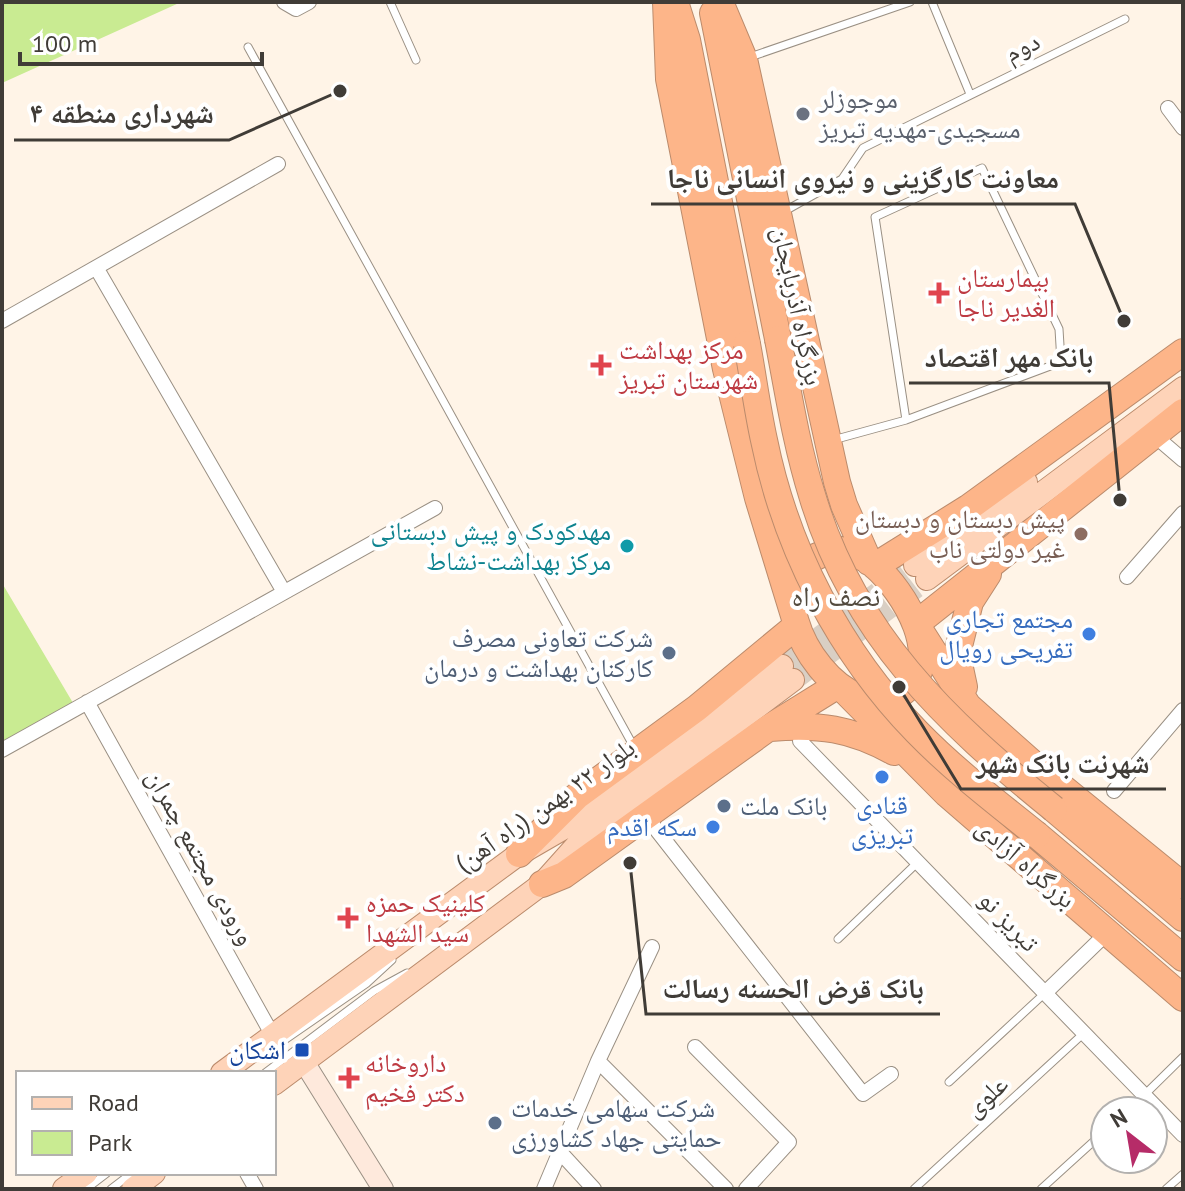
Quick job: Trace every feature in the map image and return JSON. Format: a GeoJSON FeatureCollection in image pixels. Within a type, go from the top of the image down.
{"type":"FeatureCollection","features":[{"type":"Feature","properties":{"kind":"highway"},"geometry":{"type":"LineString","coordinates":[[666,2],[669,79],[726,369],[758,498],[795,623],[813,657],[839,686],[862,700],[883,700],[904,691],[919,672],[924,651],[916,625]]}},
{"type":"Feature","properties":{"kind":"highway","name":"بزرگراه آزادی"},"geometry":{"type":"LineString","coordinates":[[675,2],[687,40],[764,443],[783,508],[808,572],[839,632],[875,684],[918,733],[970,781],[1183,958]]}},
{"type":"Feature","properties":{"kind":"highway","name":"بزرگراه آذربایجان"},"geometry":{"type":"LineString","coordinates":[[711,2],[795,432],[812,497],[835,554],[865,614],[899,663],[939,709],[990,757],[1060,800]]}},
{"type":"Feature","properties":{"kind":"highway","name":"بزرگراه آذربایجان"},"geometry":{"type":"LineString","coordinates":[[720,2],[744,59],[827,442],[844,505],[872,564]]}},
{"type":"Feature","properties":{"kind":"highway"},"geometry":{"type":"LineString","coordinates":[[872,564],[968,508],[1183,352]]}},
{"type":"Feature","properties":{"kind":"highway"},"geometry":{"type":"LineString","coordinates":[[726,369],[746,383],[771,386],[794,376],[809,356]]}},
{"type":"Feature","properties":{"kind":"highway"},"geometry":{"type":"LineString","coordinates":[[916,625],[1002,553],[1183,412]]}},
{"type":"Feature","properties":{"kind":"highway"},"geometry":{"type":"LineString","coordinates":[[795,623],[792,595],[796,574],[814,556],[836,549],[855,553],[872,564],[898,594],[968,706],[1183,918]]}},
{"type":"Feature","properties":{"kind":"highway"},"geometry":{"type":"LineString","coordinates":[[968,706],[957,654],[970,602],[1002,553]]}},
{"type":"Feature","properties":{"kind":"highway"},"geometry":{"type":"LineString","coordinates":[[519,854],[577,796],[697,708],[795,623]]}},
{"type":"Feature","properties":{"kind":"highway"},"geometry":{"type":"LineString","coordinates":[[542,884],[564,875],[767,729],[839,686]]}},
{"type":"Feature","properties":{"kind":"highway","name":"بزرگراه آزادی"},"geometry":{"type":"LineString","coordinates":[[839,686],[918,766],[1106,934],[1183,998]]}},
{"type":"Feature","properties":{"kind":"highway"},"geometry":{"type":"LineString","coordinates":[[767,729],[831,727],[869,738],[918,766]]}},
{"type":"Feature","properties":{"kind":"highway"},"geometry":{"type":"LineString","coordinates":[[1013,850],[1013,829],[1024,808],[1040,796],[1060,800],[1183,886]]}},
{"type":"Feature","properties":{"kind":"main road"},"geometry":{"type":"LineString","coordinates":[[1183,363],[921,572],[1183,388]]}},
{"type":"Feature","properties":{"kind":"main road","name":"بلوار ۲۲ بهمن (راه آهن)"},"geometry":{"type":"LineString","coordinates":[[225,1071],[270,1044],[519,854],[576,821],[788,673],[585,836],[542,884],[276,1083]]}},
{"type":"Feature","properties":{"kind":"main road"},"geometry":{"type":"LineString","coordinates":[[304,1062],[383,1189]]}},
{"type":"Feature","properties":{"kind":"main road"},"geometry":{"type":"LineString","coordinates":[[64,1189],[83,1175]]}},
{"type":"Feature","properties":{"kind":"main road"},"geometry":{"type":"LineString","coordinates":[[133,1189],[151,1175]]}},
{"type":"Feature","properties":{"kind":"street"},"geometry":{"type":"LineString","coordinates":[[284,2],[296,9],[309,2]]}},
{"type":"Feature","properties":{"kind":"street"},"geometry":{"type":"LineString","coordinates":[[1168,108],[1183,128]]}},
{"type":"Feature","properties":{"kind":"street"},"geometry":{"type":"LineString","coordinates":[[2,321],[278,164]]}},
{"type":"Feature","properties":{"kind":"street"},"geometry":{"type":"LineString","coordinates":[[97,269],[284,592]]}},
{"type":"Feature","properties":{"kind":"street"},"geometry":{"type":"LineString","coordinates":[[1155,436],[1183,460]]}},
{"type":"Feature","properties":{"kind":"street"},"geometry":{"type":"LineString","coordinates":[[2,750],[435,508]]}},
{"type":"Feature","properties":{"kind":"street"},"geometry":{"type":"LineString","coordinates":[[1127,577],[1183,513]]}},
{"type":"Feature","properties":{"kind":"street","name":"ورودی مجتمع چمران"},"geometry":{"type":"LineString","coordinates":[[87,702],[270,1044]]}},
{"type":"Feature","properties":{"kind":"street"},"geometry":{"type":"LineString","coordinates":[[1114,791],[1183,710]]}},
{"type":"Feature","properties":{"kind":"street","name":"تبریز نو"},"geometry":{"type":"LineString","coordinates":[[800,741],[1144,1095]]}},
{"type":"Feature","properties":{"kind":"street"},"geometry":{"type":"LineString","coordinates":[[645,815],[863,1094],[891,1074]]}},
{"type":"Feature","properties":{"kind":"street"},"geometry":{"type":"LineString","coordinates":[[1045,993],[1106,934]]}},
{"type":"Feature","properties":{"kind":"street"},"geometry":{"type":"LineString","coordinates":[[544,1189],[598,1061],[652,947]]}},
{"type":"Feature","properties":{"kind":"street"},"geometry":{"type":"LineString","coordinates":[[695,1047],[789,1142],[746,1189]]}},
{"type":"Feature","properties":{"kind":"street"},"geometry":{"type":"LineString","coordinates":[[598,1061],[726,1189]]}},
{"type":"Feature","properties":{"kind":"street","name":"تبریز نو"},"geometry":{"type":"LineString","coordinates":[[1169,1121],[1183,1135]]}},
{"type":"Feature","properties":{"kind":"street"},"geometry":{"type":"LineString","coordinates":[[560,1152],[594,1189]]}},
{"type":"Feature","properties":{"kind":"lane"},"geometry":{"type":"LineString","coordinates":[[390,2],[416,60]]}},
{"type":"Feature","properties":{"kind":"lane"},"geometry":{"type":"LineString","coordinates":[[744,59],[910,2]]}},
{"type":"Feature","properties":{"kind":"lane"},"geometry":{"type":"LineString","coordinates":[[932,2],[970,94]]}},
{"type":"Feature","properties":{"kind":"lane","name":"دوم"},"geometry":{"type":"LineString","coordinates":[[778,214],[842,179],[863,148],[1125,19]]}},
{"type":"Feature","properties":{"kind":"lane"},"geometry":{"type":"LineString","coordinates":[[248,47],[637,752]]}},
{"type":"Feature","properties":{"kind":"lane"},"geometry":{"type":"LineString","coordinates":[[827,442],[906,420],[1061,362],[1059,329],[982,168],[875,217],[906,420]]}},
{"type":"Feature","properties":{"kind":"lane"},"geometry":{"type":"LineString","coordinates":[[838,939],[918,862]]}},
{"type":"Feature","properties":{"kind":"lane"},"geometry":{"type":"LineString","coordinates":[[268,1071],[374,991],[471,937]]}},
{"type":"Feature","properties":{"kind":"lane"},"geometry":{"type":"LineString","coordinates":[[949,1082],[1045,993]]}},
{"type":"Feature","properties":{"kind":"lane","name":"علوی"},"geometry":{"type":"LineString","coordinates":[[914,1189],[1084,1033]]}},
{"type":"Feature","properties":{"kind":"lane"},"geometry":{"type":"LineString","coordinates":[[1146,1095],[1183,1057]]}},
{"type":"Feature","properties":{"kind":"lane"},"geometry":{"type":"LineString","coordinates":[[1041,1189],[1089,1146]]}},
{"type":"Feature","properties":{"kind":"lane"},"geometry":{"type":"LineString","coordinates":[[1166,1189],[1183,1174]]}},
{"type":"Feature","properties":{"kind":"lane"},"geometry":{"type":"LineString","coordinates":[[86,1189],[104,1175]]}},
{"type":"Feature","properties":{"kind":"lane"},"geometry":{"type":"LineString","coordinates":[[111,1189],[129,1175]]}},
{"type":"Feature","properties":{"kind":"green space"},"geometry":{"type":"Polygon","coordinates":[[[2,2],[179,2],[179,3],[2,83],[2,2]]]}},
{"type":"Feature","properties":{"kind":"green space"},"geometry":{"type":"Polygon","coordinates":[[[2,583],[76,708],[2,750],[2,583]]]}},
{"type":"Feature","properties":{"kind":"tunnel"},"geometry":{"type":"LineString","coordinates":[[782,666],[915,565]]}},
{"type":"Feature","properties":{"kind":"tunnel"},"geometry":{"type":"LineString","coordinates":[[793,680],[927,579]]}},
{"type":"Feature","properties":{"kind":"place","name":"شهرداری منطقه ۴"},"geometry":{"type":"Point","coordinates":[340,91]}},
{"type":"Feature","properties":{"kind":"place","name":"موجوزلر مسجیدی-مهدیه تبریز"},"geometry":{"type":"Point","coordinates":[803,114]}},
{"type":"Feature","properties":{"kind":"place","name":"بیمارستان الغدیر ناجا"},"geometry":{"type":"Point","coordinates":[939,293]}},
{"type":"Feature","properties":{"kind":"place","name":"معاونت کارگزینی و نیروی انسانی ناجا"},"geometry":{"type":"Point","coordinates":[1124,321]}},
{"type":"Feature","properties":{"kind":"place","name":"مرکز بهداشت شهرستان تبریز"},"geometry":{"type":"Point","coordinates":[601,365]}},
{"type":"Feature","properties":{"kind":"place","name":"بانک مهر اقتصاد"},"geometry":{"type":"Point","coordinates":[1120,500]}},
{"type":"Feature","properties":{"kind":"place","name":"پیش دبستان و دبستان غیر دولتی ناب"},"geometry":{"type":"Point","coordinates":[1081,534]}},
{"type":"Feature","properties":{"kind":"place","name":"مهدکودک و پیش دبستانی مرکز بهداشت-نشاط"},"geometry":{"type":"Point","coordinates":[627,546]}},
{"type":"Feature","properties":{"kind":"place","name":"مجتمع تجاری تفریحی رویال"},"geometry":{"type":"Point","coordinates":[1089,634]}},
{"type":"Feature","properties":{"kind":"place","name":"شرکت تعاونی مصرف کارکنان بهداشت و درمان"},"geometry":{"type":"Point","coordinates":[669,653]}},
{"type":"Feature","properties":{"kind":"place","name":"شهرنت بانک شهر"},"geometry":{"type":"Point","coordinates":[899,687]}},
{"type":"Feature","properties":{"kind":"place","name":"قنادی تبریزی"},"geometry":{"type":"Point","coordinates":[882,777]}},
{"type":"Feature","properties":{"kind":"place","name":"بانک ملت"},"geometry":{"type":"Point","coordinates":[724,806]}},
{"type":"Feature","properties":{"kind":"place","name":"سکه اقدم"},"geometry":{"type":"Point","coordinates":[713,827]}},
{"type":"Feature","properties":{"kind":"place","name":"بانک قرض الحسنه رسالت"},"geometry":{"type":"Point","coordinates":[630,863]}},
{"type":"Feature","properties":{"kind":"place","name":"کلینیک حمزه سید الشهدا"},"geometry":{"type":"Point","coordinates":[348,918]}},
{"type":"Feature","properties":{"kind":"place","name":"اشکان"},"geometry":{"type":"Point","coordinates":[302,1050]}},
{"type":"Feature","properties":{"kind":"place","name":"داروخانه دکتر فخیم"},"geometry":{"type":"Point","coordinates":[349,1078]}},
{"type":"Feature","properties":{"kind":"place","name":"شرکت سهامی خدمات حمایتی جهاد کشاورزی"},"geometry":{"type":"Point","coordinates":[495,1123]}},
{"type":"Feature","properties":{"kind":"district","name":"نصف راه"},"geometry":{"type":"Point","coordinates":[836,596]}}]}
